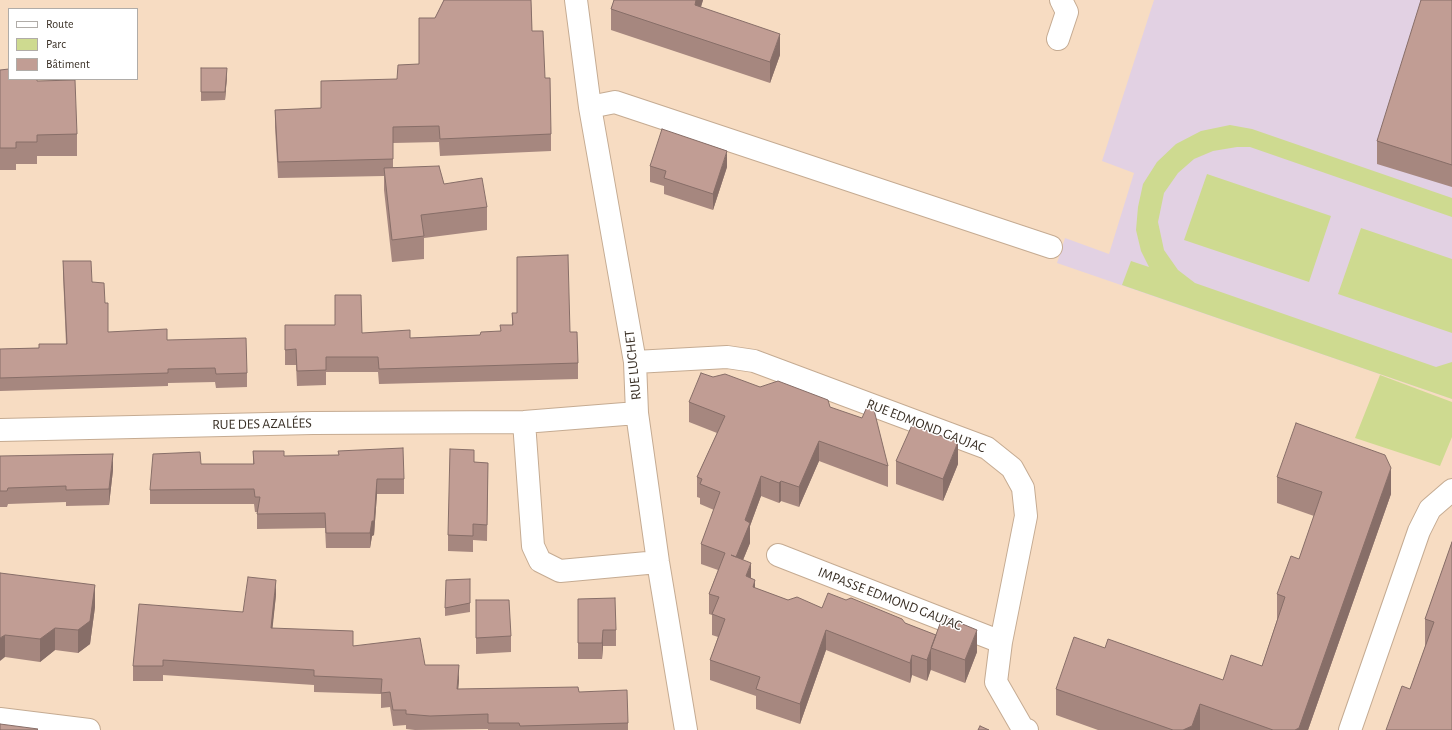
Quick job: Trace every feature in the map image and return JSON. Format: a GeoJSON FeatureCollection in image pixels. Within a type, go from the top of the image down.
{"type":"FeatureCollection","features":[{"type":"Feature","properties":{"kind":"street","name":"RUE LUCHET"},"geometry":{"type":"LineString","coordinates":[[576,0],[590,107],[636,362],[637,412],[658,562],[686,730]]}},
{"type":"Feature","properties":{"kind":"street"},"geometry":{"type":"LineString","coordinates":[[1058,38],[1067,12],[1061,0]]}},
{"type":"Feature","properties":{"kind":"street"},"geometry":{"type":"LineString","coordinates":[[590,107],[616,102],[1051,247]]}},
{"type":"Feature","properties":{"kind":"street","name":"RUE EDMOND GAUJAC"},"geometry":{"type":"LineString","coordinates":[[636,362],[727,357],[754,361],[987,448],[1012,468],[1023,488],[1026,516],[1001,642],[996,682],[1023,729],[1027,730]]}},
{"type":"Feature","properties":{"kind":"street","name":"RUE DES AZALÉES"},"geometry":{"type":"LineString","coordinates":[[0,430],[313,423],[524,422],[637,412]]}},
{"type":"Feature","properties":{"kind":"street"},"geometry":{"type":"LineString","coordinates":[[524,422],[533,546],[540,561],[560,571],[658,562]]}},
{"type":"Feature","properties":{"kind":"street"},"geometry":{"type":"LineString","coordinates":[[1350,730],[1419,531],[1430,509],[1452,490]]}},
{"type":"Feature","properties":{"kind":"street","name":"IMPASSE EDMOND GAUJAC"},"geometry":{"type":"LineString","coordinates":[[778,555],[1001,642]]}},
{"type":"Feature","properties":{"kind":"street"},"geometry":{"type":"LineString","coordinates":[[0,719],[89,730]]}},
{"type":"Feature","properties":{"kind":"shaded area"},"geometry":{"type":"Polygon","coordinates":[[[1154,0],[1452,0],[1452,399],[1057,263],[1065,238],[1109,254],[1134,173],[1102,161],[1154,0]]]}},
{"type":"Feature","properties":{"kind":"green space"},"geometry":{"type":"Polygon","coordinates":[[[1230,125],[1252,129],[1452,198],[1452,217],[1250,147],[1237,147],[1213,151],[1194,159],[1178,173],[1164,193],[1158,222],[1164,250],[1178,270],[1195,283],[1436,367],[1452,362],[1452,399],[1122,285],[1131,261],[1149,267],[1141,251],[1136,230],[1138,207],[1143,184],[1157,162],[1176,144],[1201,131],[1230,125]]]}},
{"type":"Feature","properties":{"kind":"green space"},"geometry":{"type":"Polygon","coordinates":[[[1207,174],[1331,216],[1309,282],[1184,240],[1207,174]]]}},
{"type":"Feature","properties":{"kind":"green space"},"geometry":{"type":"Polygon","coordinates":[[[1361,228],[1452,259],[1452,333],[1338,294],[1361,228]]]}},
{"type":"Feature","properties":{"kind":"green space"},"geometry":{"type":"Polygon","coordinates":[[[1380,375],[1452,402],[1452,437],[1440,466],[1355,438],[1380,375]]]}},
{"type":"Feature","properties":{"kind":"building"},"geometry":{"type":"Polygon","coordinates":[[[444,0],[531,0],[532,31],[543,31],[545,78],[550,78],[551,134],[440,139],[439,126],[393,127],[393,159],[278,162],[275,110],[321,108],[321,81],[397,79],[398,65],[419,64],[419,18],[435,18],[444,0]]]}},
{"type":"Feature","properties":{"kind":"building"},"geometry":{"type":"Polygon","coordinates":[[[614,0],[696,0],[695,5],[780,34],[770,62],[611,9],[614,0]]]}},
{"type":"Feature","properties":{"kind":"building"},"geometry":{"type":"Polygon","coordinates":[[[1421,0],[1452,0],[1452,165],[1377,141],[1421,0]]]}},
{"type":"Feature","properties":{"kind":"building"},"geometry":{"type":"Polygon","coordinates":[[[201,68],[227,68],[225,92],[201,92],[201,68]]]}},
{"type":"Feature","properties":{"kind":"building"},"geometry":{"type":"Polygon","coordinates":[[[8,69],[8,80],[75,80],[77,134],[37,135],[37,142],[16,142],[16,148],[0,148],[0,70],[8,69]]]}},
{"type":"Feature","properties":{"kind":"building"},"geometry":{"type":"Polygon","coordinates":[[[662,129],[727,151],[713,194],[664,178],[666,171],[650,166],[662,129]]]}},
{"type":"Feature","properties":{"kind":"building"},"geometry":{"type":"Polygon","coordinates":[[[439,166],[444,184],[482,178],[487,207],[421,215],[424,236],[392,240],[384,168],[439,166]]]}},
{"type":"Feature","properties":{"kind":"building"},"geometry":{"type":"Polygon","coordinates":[[[568,255],[570,332],[577,332],[578,363],[379,369],[378,357],[326,357],[326,370],[297,371],[296,349],[285,350],[285,325],[335,325],[335,295],[361,295],[362,333],[410,330],[410,338],[480,335],[481,332],[501,331],[500,325],[513,325],[512,313],[517,313],[517,257],[568,255]]]}},
{"type":"Feature","properties":{"kind":"building"},"geometry":{"type":"Polygon","coordinates":[[[63,261],[91,261],[92,282],[104,283],[105,303],[108,303],[108,332],[167,329],[167,340],[246,338],[247,373],[216,374],[215,368],[168,369],[168,373],[0,378],[0,349],[39,348],[39,344],[67,344],[63,261]]]}},
{"type":"Feature","properties":{"kind":"building"},"geometry":{"type":"Polygon","coordinates":[[[701,373],[713,377],[725,374],[760,387],[778,381],[828,400],[830,407],[862,418],[871,398],[888,466],[819,441],[799,487],[781,481],[779,483],[761,476],[745,520],[750,523],[736,557],[751,563],[746,576],[755,580],[753,587],[788,600],[797,597],[822,608],[828,593],[846,600],[851,598],[902,619],[905,623],[936,635],[927,660],[912,655],[910,663],[826,630],[800,704],[756,689],[760,677],[710,660],[725,619],[712,614],[719,597],[709,594],[725,553],[701,544],[720,492],[700,484],[702,479],[697,477],[725,416],[689,402],[701,373]]]}},
{"type":"Feature","properties":{"kind":"building"},"geometry":{"type":"Polygon","coordinates":[[[1296,423],[1385,455],[1391,468],[1299,728],[1295,730],[1273,730],[1200,704],[1192,726],[1183,730],[1173,730],[1056,689],[1074,637],[1105,648],[1108,639],[1223,680],[1231,655],[1262,666],[1285,597],[1277,594],[1291,556],[1299,559],[1322,492],[1277,477],[1296,423]]]}},
{"type":"Feature","properties":{"kind":"building"},"geometry":{"type":"Polygon","coordinates":[[[912,425],[958,442],[943,479],[896,461],[912,425]]]}},
{"type":"Feature","properties":{"kind":"building"},"geometry":{"type":"Polygon","coordinates":[[[403,448],[404,479],[377,479],[374,521],[372,521],[370,533],[326,533],[325,513],[257,514],[260,497],[255,497],[254,489],[150,490],[153,454],[200,452],[201,464],[254,464],[253,451],[284,451],[284,456],[339,455],[338,451],[403,448]]]}},
{"type":"Feature","properties":{"kind":"building"},"geometry":{"type":"Polygon","coordinates":[[[450,449],[474,450],[474,462],[488,463],[487,525],[473,524],[473,536],[448,535],[450,449]]]}},
{"type":"Feature","properties":{"kind":"building"},"geometry":{"type":"Polygon","coordinates":[[[113,454],[109,489],[66,490],[66,486],[8,488],[7,491],[0,491],[0,456],[113,454]]]}},
{"type":"Feature","properties":{"kind":"building"},"geometry":{"type":"Polygon","coordinates":[[[1452,542],[1452,730],[1386,730],[1402,686],[1410,689],[1434,622],[1425,619],[1452,542]]]}},
{"type":"Feature","properties":{"kind":"building"},"geometry":{"type":"Polygon","coordinates":[[[0,573],[95,585],[90,621],[78,630],[55,628],[40,639],[5,635],[0,638],[0,573]]]}},
{"type":"Feature","properties":{"kind":"building"},"geometry":{"type":"Polygon","coordinates":[[[248,577],[276,580],[271,628],[353,631],[353,646],[420,638],[425,665],[459,665],[457,689],[578,687],[579,692],[627,690],[628,723],[520,726],[519,723],[488,723],[488,714],[430,716],[406,714],[406,710],[393,710],[390,692],[381,693],[382,679],[314,676],[314,670],[163,660],[163,666],[133,666],[139,604],[243,612],[248,577]]]}},
{"type":"Feature","properties":{"kind":"building"},"geometry":{"type":"Polygon","coordinates":[[[470,579],[470,603],[445,608],[446,580],[470,579]]]}},
{"type":"Feature","properties":{"kind":"building"},"geometry":{"type":"Polygon","coordinates":[[[615,598],[616,630],[603,630],[602,643],[578,643],[578,599],[615,598]]]}},
{"type":"Feature","properties":{"kind":"building"},"geometry":{"type":"Polygon","coordinates":[[[476,600],[509,600],[511,636],[476,638],[476,600]]]}},
{"type":"Feature","properties":{"kind":"building"},"geometry":{"type":"Polygon","coordinates":[[[943,616],[977,630],[965,660],[931,648],[943,616]]]}},
{"type":"Feature","properties":{"kind":"building"},"geometry":{"type":"Polygon","coordinates":[[[0,724],[38,729],[0,730],[0,724]]]}},
{"type":"Feature","properties":{"kind":"building"},"geometry":{"type":"Polygon","coordinates":[[[980,726],[989,730],[978,730],[980,726]]]}}]}
